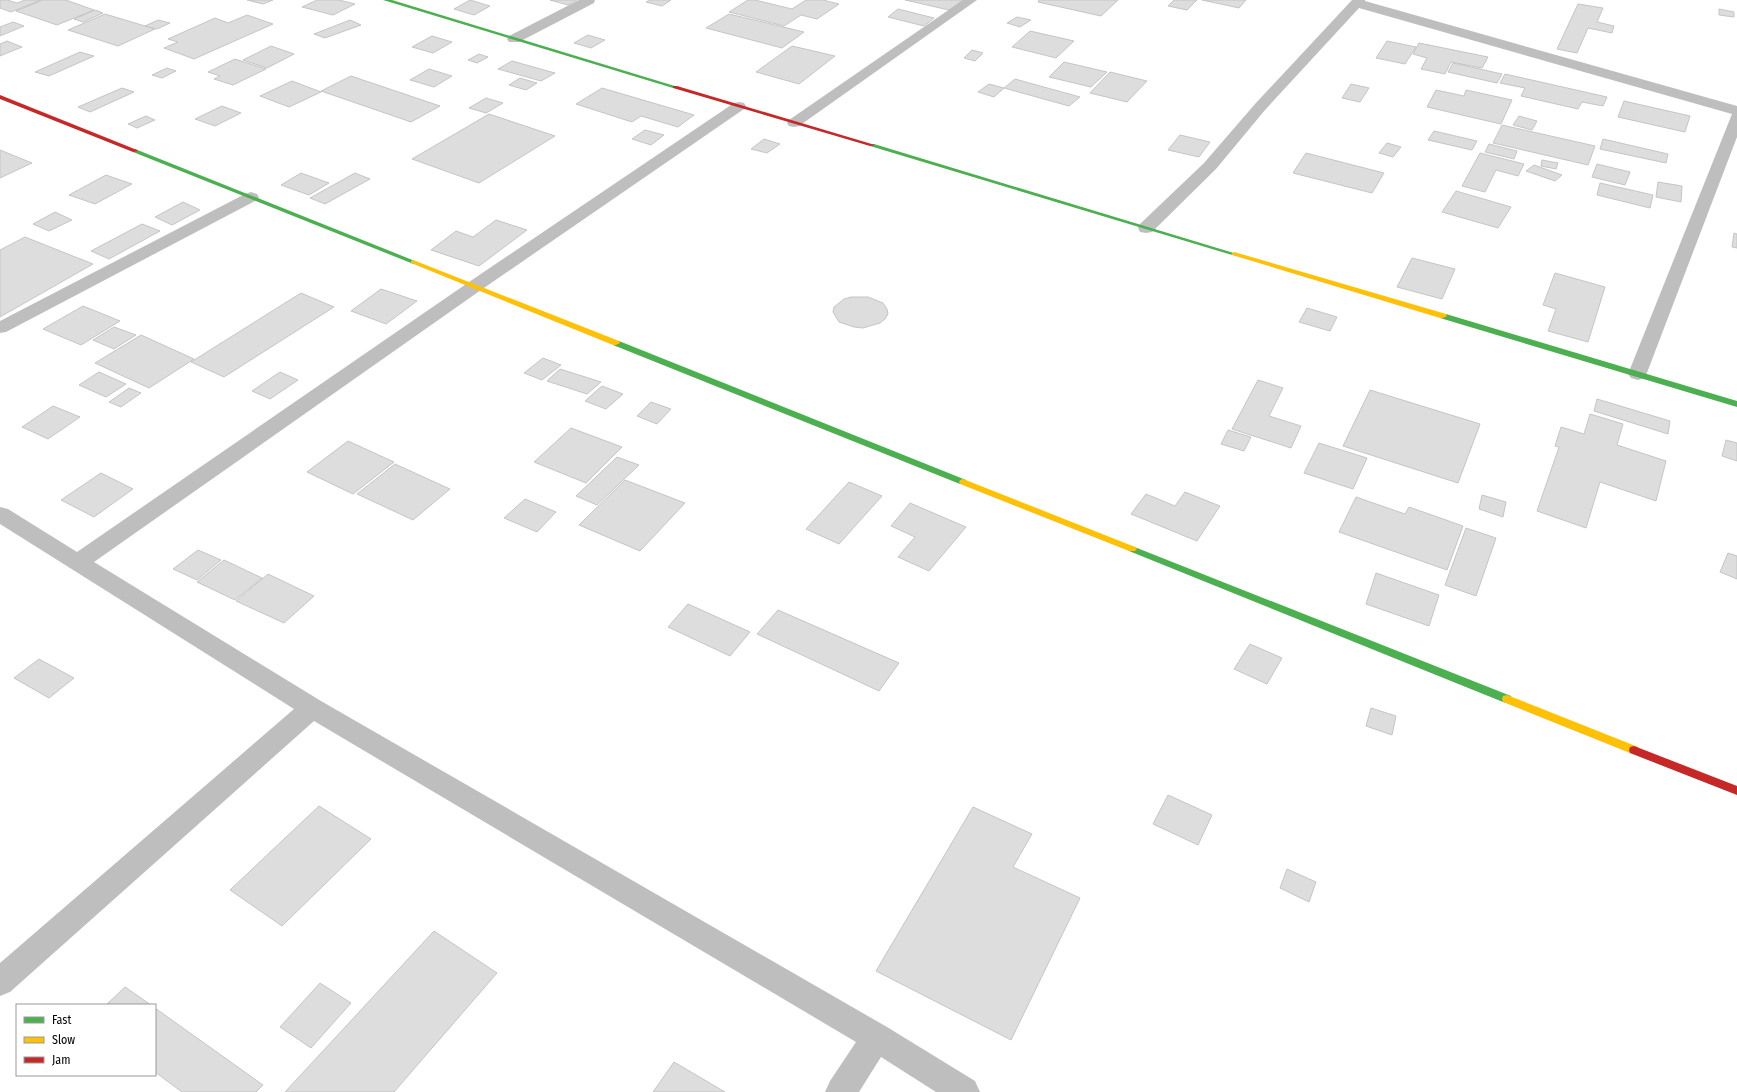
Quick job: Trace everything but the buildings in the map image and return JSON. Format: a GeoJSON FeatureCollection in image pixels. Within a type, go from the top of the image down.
{"type":"FeatureCollection","features":[{"type":"Feature","properties":{"kind":"street"},"geometry":{"type":"LineString","coordinates":[[386,0],[1737,404]]}},
{"type":"Feature","properties":{"kind":"street"},"geometry":{"type":"LineString","coordinates":[[514,39],[590,0]]}},
{"type":"Feature","properties":{"kind":"street"},"geometry":{"type":"LineString","coordinates":[[794,123],[971,0]]}},
{"type":"Feature","properties":{"kind":"street"},"geometry":{"type":"LineString","coordinates":[[1146,228],[1210,166],[1260,107],[1358,1],[1737,111]]}},
{"type":"Feature","properties":{"kind":"street"},"geometry":{"type":"LineString","coordinates":[[0,97],[1737,791]]}},
{"type":"Feature","properties":{"kind":"street"},"geometry":{"type":"LineString","coordinates":[[78,562],[475,286],[739,106]]}},
{"type":"Feature","properties":{"kind":"street"},"geometry":{"type":"LineString","coordinates":[[1638,374],[1737,117]]}},
{"type":"Feature","properties":{"kind":"street"},"geometry":{"type":"LineString","coordinates":[[0,328],[251,196]]}},
{"type":"Feature","properties":{"kind":"street"},"geometry":{"type":"LineString","coordinates":[[0,514],[312,708],[876,1037],[964,1092]]}},
{"type":"Feature","properties":{"kind":"street"},"geometry":{"type":"LineString","coordinates":[[0,982],[312,708]]}},
{"type":"Feature","properties":{"kind":"street"},"geometry":{"type":"LineString","coordinates":[[841,1092],[876,1037]]}},
{"type":"Feature","properties":{"kind":"traffic: fast"},"geometry":{"type":"LineString","coordinates":[[386,0],[675,87]]}},
{"type":"Feature","properties":{"kind":"traffic: fast"},"geometry":{"type":"LineString","coordinates":[[872,145],[1234,254]]}},
{"type":"Feature","properties":{"kind":"traffic: fast"},"geometry":{"type":"LineString","coordinates":[[135,151],[413,262]]}},
{"type":"Feature","properties":{"kind":"traffic: fast"},"geometry":{"type":"LineString","coordinates":[[1443,316],[1737,404]]}},
{"type":"Feature","properties":{"kind":"traffic: fast"},"geometry":{"type":"LineString","coordinates":[[616,343],[963,482]]}},
{"type":"Feature","properties":{"kind":"traffic: fast"},"geometry":{"type":"LineString","coordinates":[[1132,549],[1507,699]]}},
{"type":"Feature","properties":{"kind":"traffic: slow"},"geometry":{"type":"LineString","coordinates":[[1234,254],[1443,316]]}},
{"type":"Feature","properties":{"kind":"traffic: slow"},"geometry":{"type":"LineString","coordinates":[[413,262],[616,343]]}},
{"type":"Feature","properties":{"kind":"traffic: slow"},"geometry":{"type":"LineString","coordinates":[[963,482],[1132,549]]}},
{"type":"Feature","properties":{"kind":"traffic: slow"},"geometry":{"type":"LineString","coordinates":[[1507,699],[1634,750]]}},
{"type":"Feature","properties":{"kind":"traffic: jam"},"geometry":{"type":"LineString","coordinates":[[675,87],[872,145]]}},
{"type":"Feature","properties":{"kind":"traffic: jam"},"geometry":{"type":"LineString","coordinates":[[0,97],[135,151]]}},
{"type":"Feature","properties":{"kind":"traffic: jam"},"geometry":{"type":"LineString","coordinates":[[1634,750],[1737,791]]}}]}
